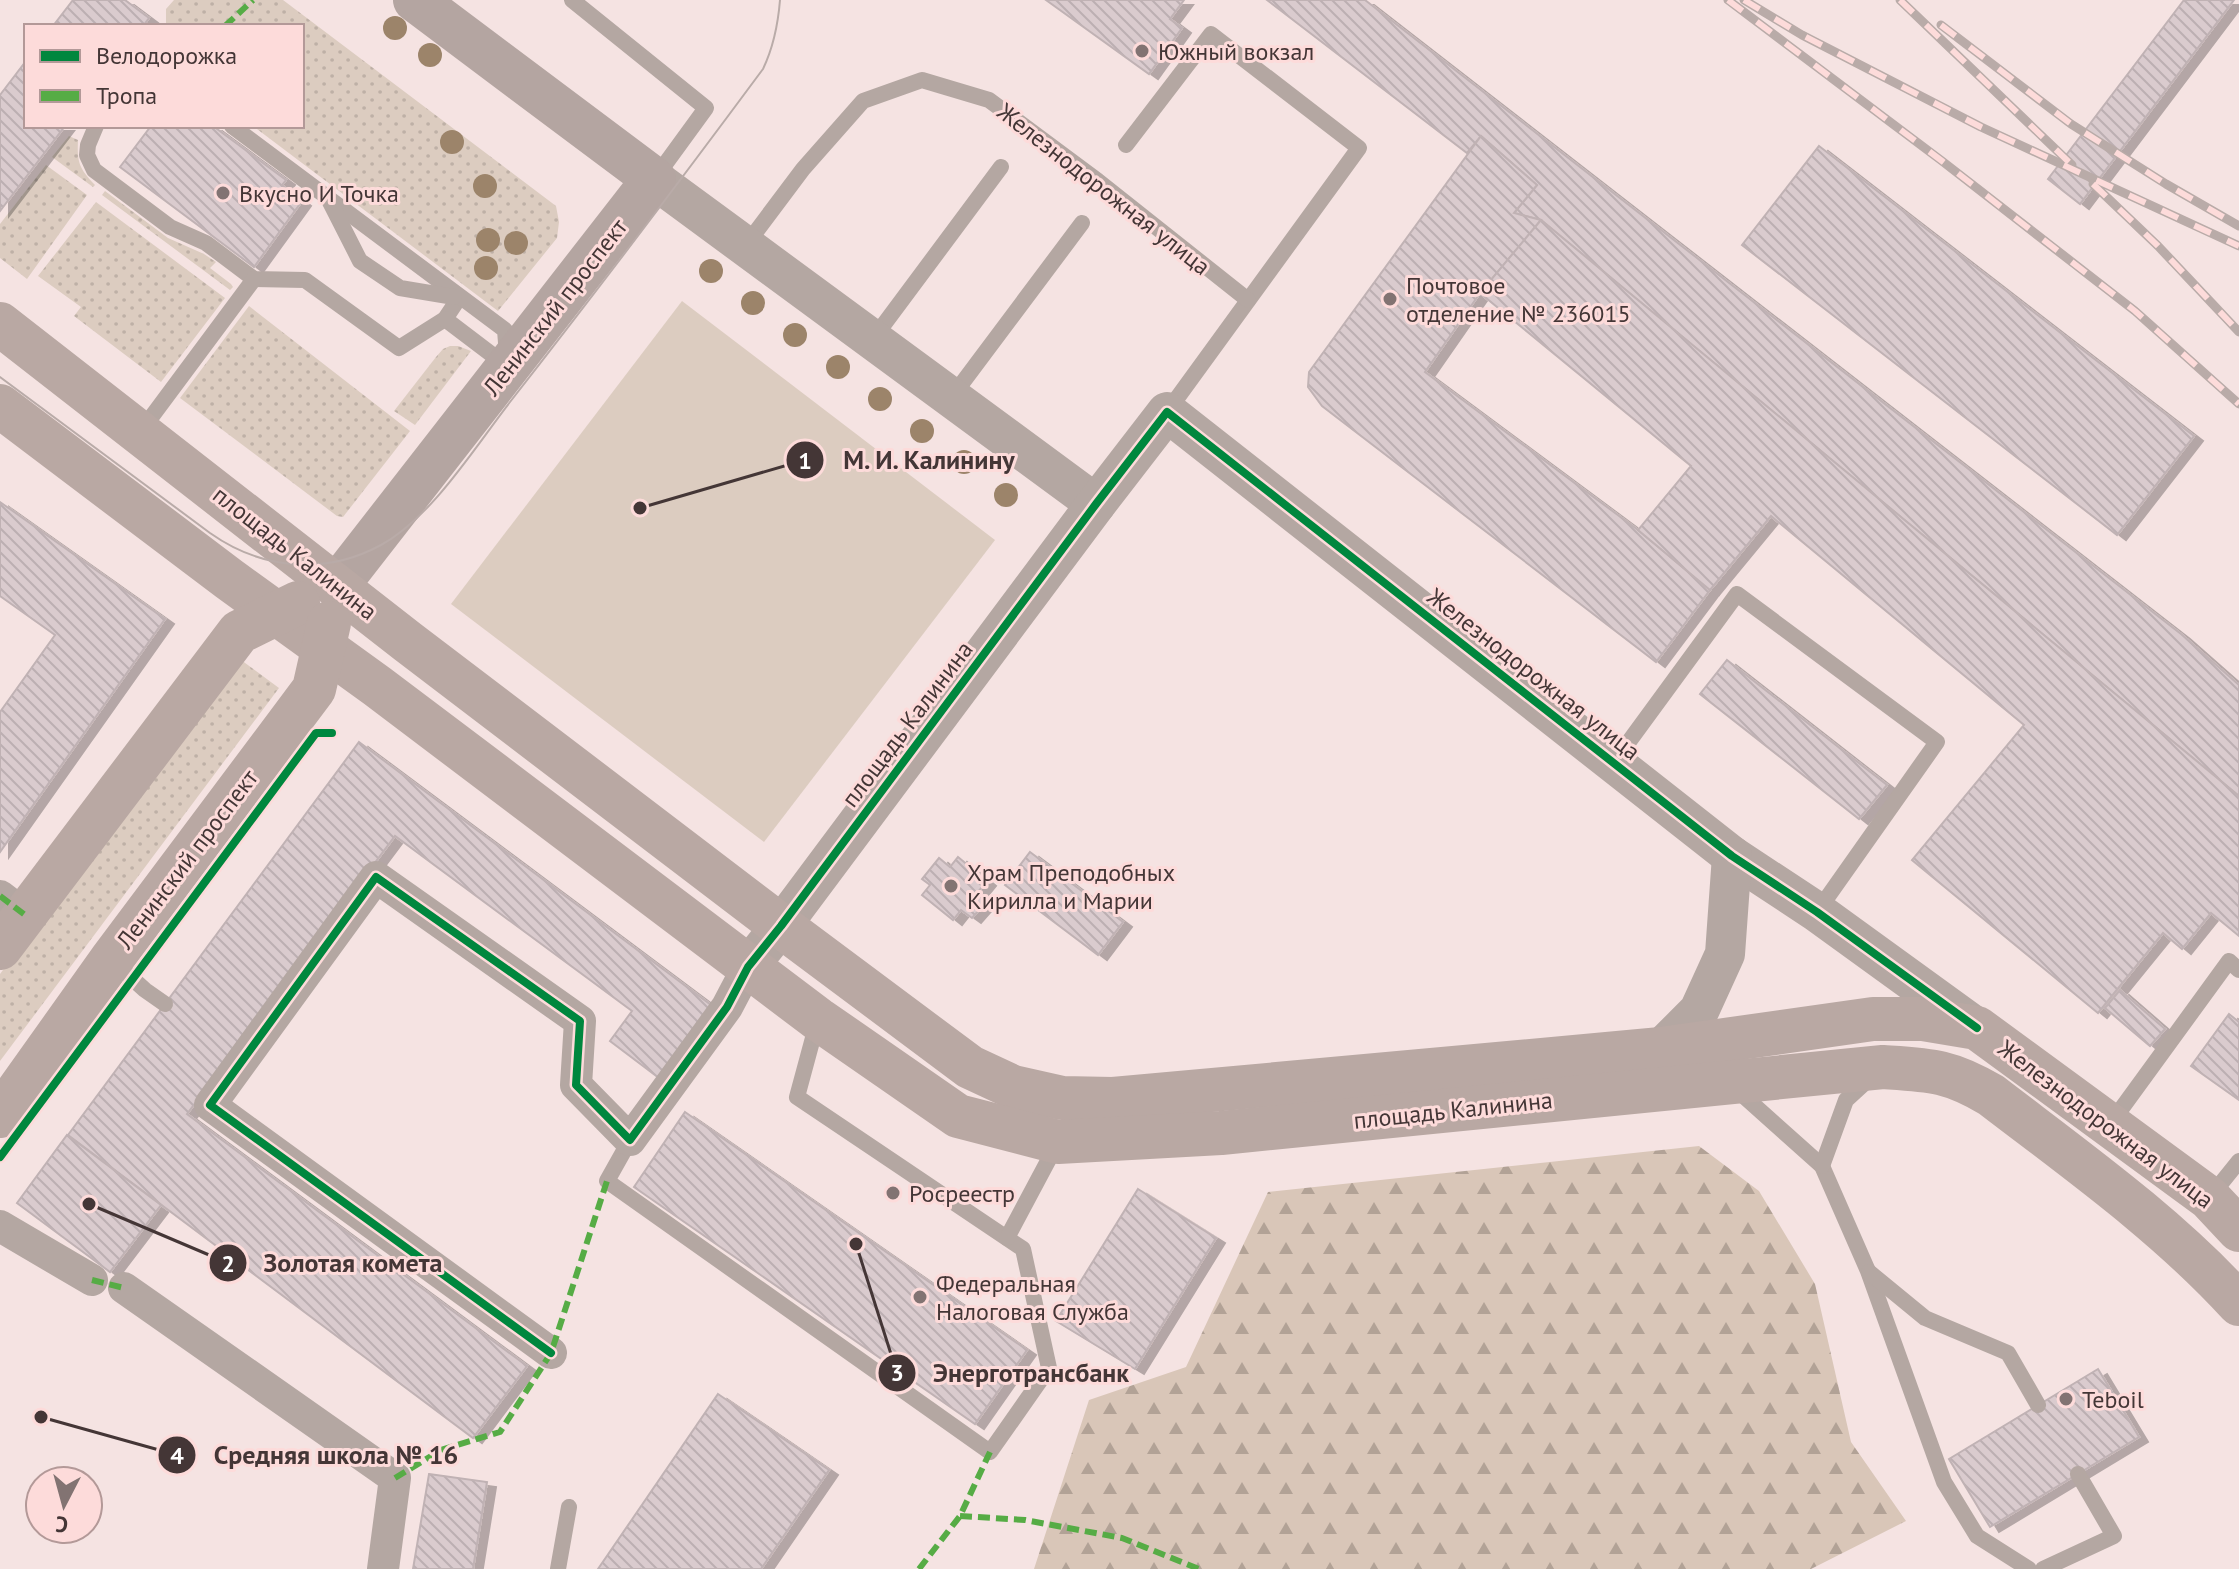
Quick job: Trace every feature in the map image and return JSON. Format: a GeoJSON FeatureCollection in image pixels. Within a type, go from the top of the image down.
{"type":"FeatureCollection","features":[{"type":"Feature","properties":{"kind":"main road"},"geometry":{"type":"LineString","coordinates":[[415,0],[654,179]]}},
{"type":"Feature","properties":{"kind":"main road","name":"Ленинский проспект"},"geometry":{"type":"LineString","coordinates":[[0,1116],[111,960],[314,689],[337,586],[654,179]]}},
{"type":"Feature","properties":{"kind":"main road","name":"площадь Калинина"},"geometry":{"type":"LineString","coordinates":[[0,324],[781,926],[970,1067],[1013,1087],[1062,1098],[1113,1099],[1661,1049],[1873,1019],[1923,1019],[1977,1028]]}},
{"type":"Feature","properties":{"kind":"main road","name":"площадь Калинина"},"geometry":{"type":"LineString","coordinates":[[0,406],[818,1019],[958,1116],[1058,1142],[1221,1133],[1883,1067],[1936,1070],[1966,1080]]}},
{"type":"Feature","properties":{"kind":"main road","name":"Ленинский проспект"},"geometry":{"type":"LineString","coordinates":[[8,920],[239,632],[337,586]]}},
{"type":"Feature","properties":{"kind":"main road","name":"Железнодорожная улица"},"geometry":{"type":"LineString","coordinates":[[1977,1028],[2209,1198],[2239,1230]]}},
{"type":"Feature","properties":{"kind":"main road","name":"Железнодорожная улица"},"geometry":{"type":"LineString","coordinates":[[1966,1080],[1991,1095],[2153,1221],[2213,1275],[2239,1304]]}},
{"type":"Feature","properties":{"kind":"street"},"geometry":{"type":"LineString","coordinates":[[654,179],[1096,504],[1167,412]]}},
{"type":"Feature","properties":{"kind":"street","name":"Железнодорожная улица"},"geometry":{"type":"LineString","coordinates":[[1167,412],[1732,856],[1817,912],[1977,1028]]}},
{"type":"Feature","properties":{"kind":"street","name":"площадь Калинина"},"geometry":{"type":"LineString","coordinates":[[748,967],[1096,504]]}},
{"type":"Feature","properties":{"kind":"street"},"geometry":{"type":"LineString","coordinates":[[1661,1049],[1699,1011],[1725,954],[1732,856]]}},
{"type":"Feature","properties":{"kind":"street"},"geometry":{"type":"LineString","coordinates":[[551,1353],[210,1105],[237,1058],[376,877],[580,1021],[576,1085],[630,1140],[727,1007],[748,967]]}},
{"type":"Feature","properties":{"kind":"street"},"geometry":{"type":"LineString","coordinates":[[0,1226],[92,1280]]}},
{"type":"Feature","properties":{"kind":"street"},"geometry":{"type":"LineString","coordinates":[[124,1288],[395,1478],[383,1569]]}},
{"type":"Feature","properties":{"kind":"lane"},"geometry":{"type":"LineString","coordinates":[[572,0],[706,108],[654,179]]}},
{"type":"Feature","properties":{"kind":"lane"},"geometry":{"type":"LineString","coordinates":[[1126,145],[1211,34],[1359,148],[1167,412]]}},
{"type":"Feature","properties":{"kind":"lane","name":"Железнодорожная улица"},"geometry":{"type":"LineString","coordinates":[[746,245],[803,169],[863,101],[922,80],[989,100],[1098,181],[1248,300]]}},
{"type":"Feature","properties":{"kind":"lane"},"geometry":{"type":"LineString","coordinates":[[95,128],[87,155],[94,170],[170,227],[206,243],[254,279],[305,280],[399,348],[445,319],[459,298]]}},
{"type":"Feature","properties":{"kind":"lane"},"geometry":{"type":"LineString","coordinates":[[235,128],[505,330],[508,366]]}},
{"type":"Feature","properties":{"kind":"lane"},"geometry":{"type":"LineString","coordinates":[[872,340],[1001,167]]}},
{"type":"Feature","properties":{"kind":"lane"},"geometry":{"type":"LineString","coordinates":[[329,199],[360,261],[400,288],[459,298]]}},
{"type":"Feature","properties":{"kind":"lane"},"geometry":{"type":"LineString","coordinates":[[951,398],[1082,223]]}},
{"type":"Feature","properties":{"kind":"lane"},"geometry":{"type":"LineString","coordinates":[[140,433],[254,279]]}},
{"type":"Feature","properties":{"kind":"lane"},"geometry":{"type":"LineString","coordinates":[[445,319],[508,366]]}},
{"type":"Feature","properties":{"kind":"lane"},"geometry":{"type":"LineString","coordinates":[[1614,762],[1737,594],[1937,742],[1817,912]]}},
{"type":"Feature","properties":{"kind":"lane"},"geometry":{"type":"LineString","coordinates":[[111,960],[165,1004]]}},
{"type":"Feature","properties":{"kind":"lane"},"geometry":{"type":"LineString","coordinates":[[2109,1125],[2229,961],[2239,970]]}},
{"type":"Feature","properties":{"kind":"lane"},"geometry":{"type":"LineString","coordinates":[[630,1140],[607,1181],[990,1452],[1049,1368],[1023,1249],[797,1097],[818,1019]]}},
{"type":"Feature","properties":{"kind":"lane"},"geometry":{"type":"LineString","coordinates":[[1822,1166],[1846,1100],[1883,1067]]}},
{"type":"Feature","properties":{"kind":"lane"},"geometry":{"type":"LineString","coordinates":[[1728,1082],[1822,1166],[1868,1271],[1944,1482],[1977,1536],[2029,1569]]}},
{"type":"Feature","properties":{"kind":"lane"},"geometry":{"type":"LineString","coordinates":[[1007,1238],[1058,1142]]}},
{"type":"Feature","properties":{"kind":"lane"},"geometry":{"type":"LineString","coordinates":[[2209,1198],[2239,1161]]}},
{"type":"Feature","properties":{"kind":"lane"},"geometry":{"type":"LineString","coordinates":[[1868,1271],[1925,1318],[2008,1353],[2038,1405]]}},
{"type":"Feature","properties":{"kind":"lane"},"geometry":{"type":"LineString","coordinates":[[2043,1569],[2114,1536],[2078,1474]]}},
{"type":"Feature","properties":{"kind":"lane"},"geometry":{"type":"LineString","coordinates":[[558,1569],[569,1507]]}},
{"type":"Feature","properties":{"kind":"shaded area"},"geometry":{"type":"Polygon","coordinates":[[[174,0],[283,0],[556,206],[559,222],[557,238],[498,311],[256,128],[304,128],[304,24],[166,24],[166,9],[174,0]]]}},
{"type":"Feature","properties":{"kind":"shaded area"},"geometry":{"type":"Polygon","coordinates":[[[69,136],[78,140],[80,165],[95,185],[93,187],[52,157],[69,136]]]}},
{"type":"Feature","properties":{"kind":"shaded area"},"geometry":{"type":"Polygon","coordinates":[[[46,165],[87,195],[27,279],[0,258],[0,224],[46,165]]]}},
{"type":"Feature","properties":{"kind":"shaded area"},"geometry":{"type":"Polygon","coordinates":[[[105,191],[168,238],[216,262],[210,268],[233,287],[230,290],[102,195],[105,191]]]}},
{"type":"Feature","properties":{"kind":"shaded area"},"geometry":{"type":"Polygon","coordinates":[[[96,202],[225,298],[161,382],[74,316],[81,307],[38,276],[96,202]]]}},
{"type":"Feature","properties":{"kind":"shaded area"},"geometry":{"type":"Polygon","coordinates":[[[682,301],[995,540],[764,842],[451,604],[682,301]]]}},
{"type":"Feature","properties":{"kind":"shaded area"},"geometry":{"type":"Polygon","coordinates":[[[249,306],[410,431],[343,517],[337,516],[180,398],[249,306]]]}},
{"type":"Feature","properties":{"kind":"shaded area"},"geometry":{"type":"Polygon","coordinates":[[[450,346],[471,351],[415,425],[394,411],[436,357],[450,346]]]}},
{"type":"Feature","properties":{"kind":"shaded area"},"geometry":{"type":"Polygon","coordinates":[[[237,657],[279,688],[0,1061],[0,974],[237,657]]]}},
{"type":"Feature","properties":{"kind":"green space"},"geometry":{"type":"Polygon","coordinates":[[[1699,1146],[1759,1191],[1815,1284],[1851,1442],[1906,1521],[1811,1569],[1034,1569],[1089,1400],[1186,1367],[1268,1192],[1699,1146]]]}},
{"type":"Feature","properties":{"kind":"building"},"geometry":{"type":"Polygon","coordinates":[[[73,0],[125,0],[149,18],[144,24],[55,24],[73,0]]]}},
{"type":"Feature","properties":{"kind":"building","name":"Южный вокзал"},"geometry":{"type":"Polygon","coordinates":[[[1046,0],[1184,0],[1170,19],[1182,28],[1149,74],[1046,0]]]}},
{"type":"Feature","properties":{"kind":"building"},"geometry":{"type":"Polygon","coordinates":[[[1267,0],[1365,0],[2181,634],[2239,685],[2239,796],[1541,220],[1514,213],[1537,185],[1481,136],[1467,153],[1267,0]]]}},
{"type":"Feature","properties":{"kind":"building"},"geometry":{"type":"Polygon","coordinates":[[[2184,0],[2234,0],[2080,204],[2048,179],[2184,0]]]}},
{"type":"Feature","properties":{"kind":"building"},"geometry":{"type":"Polygon","coordinates":[[[24,64],[24,128],[63,128],[0,211],[0,95],[24,64]]]}},
{"type":"Feature","properties":{"kind":"building","name":"Вкусно И Точка"},"geometry":{"type":"Polygon","coordinates":[[[149,128],[216,128],[286,180],[282,185],[302,201],[254,267],[120,167],[149,128]]]}},
{"type":"Feature","properties":{"kind":"building"},"geometry":{"type":"Polygon","coordinates":[[[1481,136],[1537,185],[1514,213],[1541,220],[1480,293],[1425,372],[1638,530],[1710,590],[1656,662],[1322,406],[1308,387],[1309,372],[1481,136]]]}},
{"type":"Feature","properties":{"kind":"building"},"geometry":{"type":"Polygon","coordinates":[[[1819,146],[2194,436],[2117,535],[1742,245],[1819,146]]]}},
{"type":"Feature","properties":{"kind":"building"},"geometry":{"type":"Polygon","coordinates":[[[1541,220],[2239,796],[2239,936],[2211,913],[2182,949],[2163,933],[2098,1013],[1912,860],[2024,725],[1771,516],[1710,590],[1638,530],[1691,466],[1480,293],[1541,220]]]}},
{"type":"Feature","properties":{"kind":"building"},"geometry":{"type":"Polygon","coordinates":[[[0,502],[165,619],[0,852],[0,712],[55,635],[0,596],[0,502]]]}},
{"type":"Feature","properties":{"kind":"building"},"geometry":{"type":"Polygon","coordinates":[[[1727,660],[1887,785],[1859,819],[1700,694],[1727,660]]]}},
{"type":"Feature","properties":{"kind":"building"},"geometry":{"type":"Polygon","coordinates":[[[359,742],[715,1008],[663,1081],[610,1041],[632,1011],[395,836],[187,1114],[527,1366],[473,1438],[68,1135],[359,742]]]}},
{"type":"Feature","properties":{"kind":"building"},"geometry":{"type":"Polygon","coordinates":[[[1030,852],[1123,922],[1098,955],[1005,885],[1030,852]]]}},
{"type":"Feature","properties":{"kind":"building"},"geometry":{"type":"Polygon","coordinates":[[[958,857],[987,881],[977,893],[987,901],[972,918],[961,910],[953,920],[922,895],[930,885],[922,879],[939,858],[950,867],[958,857]]]}},
{"type":"Feature","properties":{"kind":"building"},"geometry":{"type":"Polygon","coordinates":[[[2120,990],[2165,1029],[2150,1046],[2105,1008],[2120,990]]]}},
{"type":"Feature","properties":{"kind":"building"},"geometry":{"type":"Polygon","coordinates":[[[2229,1014],[2239,1022],[2239,1100],[2191,1066],[2229,1014]]]}},
{"type":"Feature","properties":{"kind":"building"},"geometry":{"type":"Polygon","coordinates":[[[685,1112],[1027,1350],[975,1424],[634,1187],[685,1112]]]}},
{"type":"Feature","properties":{"kind":"building"},"geometry":{"type":"Polygon","coordinates":[[[67,1135],[161,1205],[110,1272],[17,1203],[67,1135]]]}},
{"type":"Feature","properties":{"kind":"building"},"geometry":{"type":"Polygon","coordinates":[[[1138,1189],[1216,1238],[1135,1369],[1056,1321],[1138,1189]]]}},
{"type":"Feature","properties":{"kind":"building"},"geometry":{"type":"Polygon","coordinates":[[[2098,1369],[2139,1437],[1990,1527],[1949,1459],[2098,1369]]]}},
{"type":"Feature","properties":{"kind":"building"},"geometry":{"type":"Polygon","coordinates":[[[718,1394],[829,1470],[761,1569],[598,1569],[718,1394]]]}},
{"type":"Feature","properties":{"kind":"building"},"geometry":{"type":"Polygon","coordinates":[[[429,1474],[487,1482],[473,1569],[413,1569],[429,1474]]]}},
{"type":"Feature","properties":{"kind":"tram line"},"geometry":{"type":"LineString","coordinates":[[0,377],[210,533],[250,554],[271,561],[315,564],[359,555],[381,545],[435,500],[763,69],[775,35],[780,0]]}},
{"type":"Feature","properties":{"kind":"railway"},"geometry":{"type":"LineString","coordinates":[[1728,0],[2135,311],[2239,404]]}},
{"type":"Feature","properties":{"kind":"railway"},"geometry":{"type":"LineString","coordinates":[[1744,0],[1802,35],[1981,127],[2239,246]]}},
{"type":"Feature","properties":{"kind":"railway"},"geometry":{"type":"LineString","coordinates":[[1900,0],[2072,165]]}},
{"type":"Feature","properties":{"kind":"railway"},"geometry":{"type":"LineString","coordinates":[[1941,25],[2071,124],[2239,226]]}},
{"type":"Feature","properties":{"kind":"railway"},"geometry":{"type":"LineString","coordinates":[[2093,184],[2158,246],[2239,332]]}},
{"type":"Feature","properties":{"kind":"marked path"},"geometry":{"type":"LineString","coordinates":[[227,24],[253,0]]}},
{"type":"Feature","properties":{"kind":"marked path"},"geometry":{"type":"LineString","coordinates":[[0,896],[25,915]]}},
{"type":"Feature","properties":{"kind":"marked path"},"geometry":{"type":"LineString","coordinates":[[395,1478],[441,1450],[500,1432],[551,1353],[607,1181]]}},
{"type":"Feature","properties":{"kind":"marked path"},"geometry":{"type":"LineString","coordinates":[[92,1280],[124,1288]]}},
{"type":"Feature","properties":{"kind":"marked path"},"geometry":{"type":"LineString","coordinates":[[919,1569],[960,1516],[990,1452]]}},
{"type":"Feature","properties":{"kind":"marked path"},"geometry":{"type":"LineString","coordinates":[[960,1516],[1025,1520],[1122,1538],[1199,1569]]}},
{"type":"Feature","properties":{"kind":"cycle path"},"geometry":{"type":"LineString","coordinates":[[551,1353],[210,1105],[376,877],[580,1021],[576,1085],[630,1140],[727,1007],[748,967],[1167,412],[1732,856],[1817,912],[1977,1028]]}},
{"type":"Feature","properties":{"kind":"cycle path"},"geometry":{"type":"LineString","coordinates":[[0,1157],[316,733],[332,733]]}},
{"type":"Feature","properties":{"kind":"place","name":"Южный вокзал"},"geometry":{"type":"Point","coordinates":[1142,51]}},
{"type":"Feature","properties":{"kind":"place","name":"Вкусно И Точка"},"geometry":{"type":"Point","coordinates":[223,193]}},
{"type":"Feature","properties":{"kind":"place","name":"Почтовое отделение № 236015"},"geometry":{"type":"Point","coordinates":[1390,299]}},
{"type":"Feature","properties":{"kind":"place","name":"М. И. Калинину"},"geometry":{"type":"Point","coordinates":[640,508]}},
{"type":"Feature","properties":{"kind":"place","name":"Храм Преподобных Кирилла и Марии"},"geometry":{"type":"Point","coordinates":[951,886]}},
{"type":"Feature","properties":{"kind":"place","name":"Росреестр"},"geometry":{"type":"Point","coordinates":[893,1193]}},
{"type":"Feature","properties":{"kind":"place","name":"Золотая комета"},"geometry":{"type":"Point","coordinates":[89,1204]}},
{"type":"Feature","properties":{"kind":"place","name":"Энерготрансбанк"},"geometry":{"type":"Point","coordinates":[856,1244]}},
{"type":"Feature","properties":{"kind":"place","name":"Федеральная Налоговая Служба"},"geometry":{"type":"Point","coordinates":[920,1297]}},
{"type":"Feature","properties":{"kind":"place","name":"Teboil"},"geometry":{"type":"Point","coordinates":[2066,1399]}},
{"type":"Feature","properties":{"kind":"place","name":"Средняя школа № 16"},"geometry":{"type":"Point","coordinates":[41,1417]}}]}
